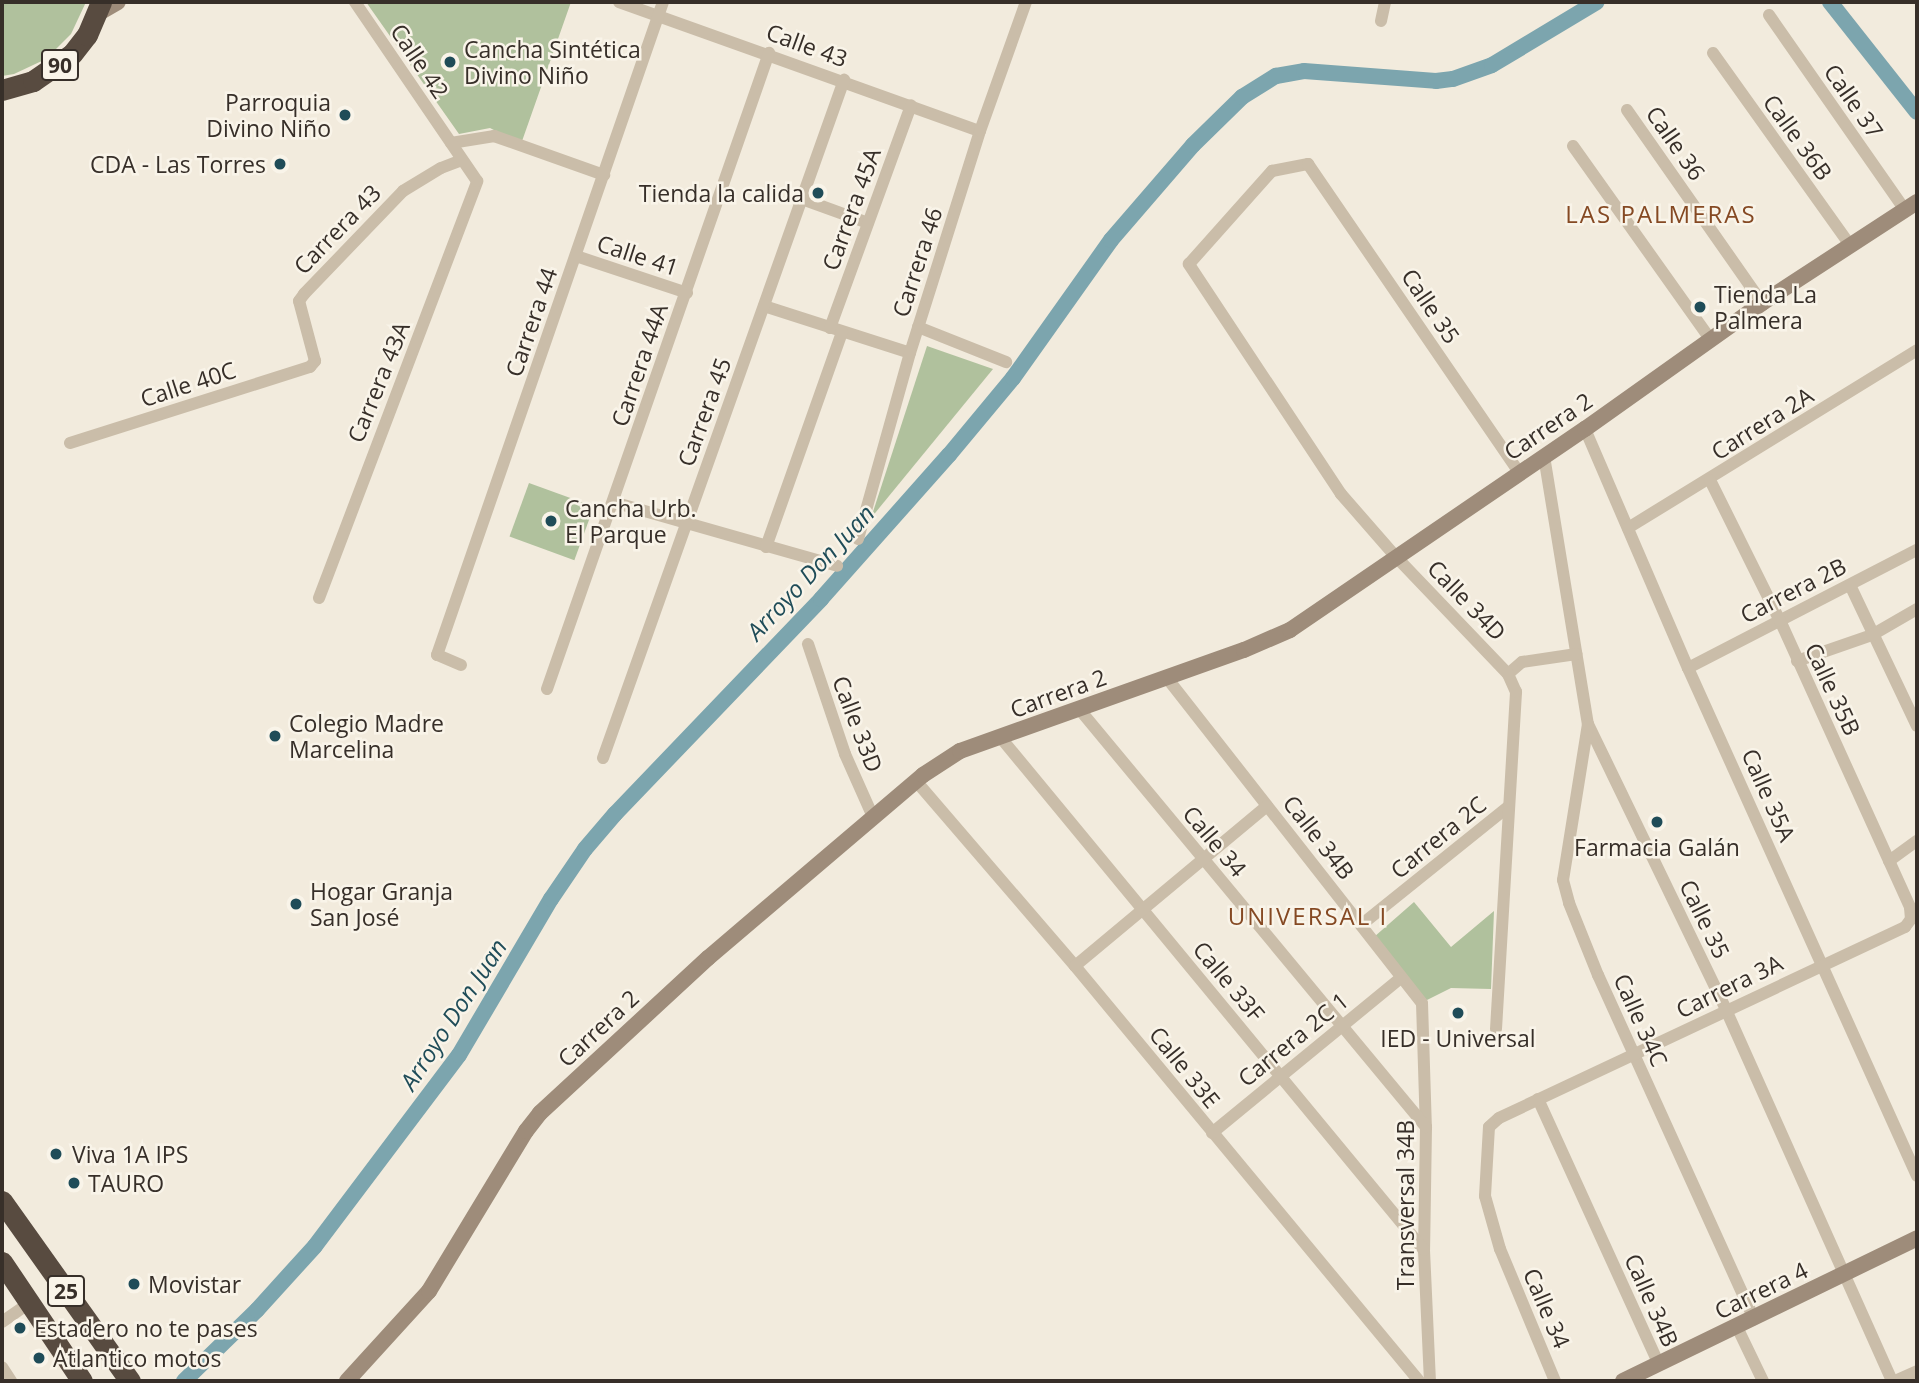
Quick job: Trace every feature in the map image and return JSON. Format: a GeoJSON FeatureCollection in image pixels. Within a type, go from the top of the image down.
{"type":"FeatureCollection","features":[{"type":"Feature","properties":{"kind":"highway","name":"90"},"geometry":{"type":"LineString","coordinates":[[2,90],[33,81],[54,70],[72,54],[99,8]]}},
{"type":"Feature","properties":{"kind":"highway","name":"25"},"geometry":{"type":"LineString","coordinates":[[2,1201],[130,1381]]}},
{"type":"Feature","properties":{"kind":"highway","name":"25"},"geometry":{"type":"LineString","coordinates":[[2,1262],[82,1381]]}},
{"type":"Feature","properties":{"kind":"street"},"geometry":{"type":"LineString","coordinates":[[99,8],[118,2]]}},
{"type":"Feature","properties":{"kind":"street","name":"Calle 42"},"geometry":{"type":"LineString","coordinates":[[355,2],[477,181]]}},
{"type":"Feature","properties":{"kind":"street","name":"Calle 43"},"geometry":{"type":"LineString","coordinates":[[619,2],[769,53],[980,131]]}},
{"type":"Feature","properties":{"kind":"street","name":"Carrera 44"},"geometry":{"type":"LineString","coordinates":[[461,665],[437,654],[663,2]]}},
{"type":"Feature","properties":{"kind":"street","name":"Carrera 46"},"geometry":{"type":"LineString","coordinates":[[858,539],[918,327],[980,131],[1026,2]]}},
{"type":"Feature","properties":{"kind":"street"},"geometry":{"type":"LineString","coordinates":[[1381,21],[1385,2]]}},
{"type":"Feature","properties":{"kind":"street","name":"Calle 37"},"geometry":{"type":"LineString","coordinates":[[1769,15],[1911,206]]}},
{"type":"Feature","properties":{"kind":"street","name":"Carrera 44A"},"geometry":{"type":"LineString","coordinates":[[547,689],[769,53]]}},
{"type":"Feature","properties":{"kind":"street","name":"Calle 36B"},"geometry":{"type":"LineString","coordinates":[[1713,53],[1850,245]]}},
{"type":"Feature","properties":{"kind":"street","name":"Carrera 45"},"geometry":{"type":"LineString","coordinates":[[603,758],[844,80]]}},
{"type":"Feature","properties":{"kind":"street","name":"Carrera 45A"},"geometry":{"type":"LineString","coordinates":[[766,547],[868,223],[911,105]]}},
{"type":"Feature","properties":{"kind":"street","name":"Calle 36"},"geometry":{"type":"LineString","coordinates":[[1627,110],[1762,303]]}},
{"type":"Feature","properties":{"kind":"street"},"geometry":{"type":"LineString","coordinates":[[451,143],[494,136],[604,175]]}},
{"type":"Feature","properties":{"kind":"street"},"geometry":{"type":"LineString","coordinates":[[1573,145],[1711,340]]}},
{"type":"Feature","properties":{"kind":"street","name":"Carrera 43"},"geometry":{"type":"LineString","coordinates":[[315,361],[299,302],[304,294],[403,191],[441,168],[462,160]]}},
{"type":"Feature","properties":{"kind":"street","name":"Calle 35"},"geometry":{"type":"LineString","coordinates":[[1189,264],[1272,171],[1308,164],[1519,472]]}},
{"type":"Feature","properties":{"kind":"street","name":"Carrera 43A"},"geometry":{"type":"LineString","coordinates":[[319,598],[477,181]]}},
{"type":"Feature","properties":{"kind":"street"},"geometry":{"type":"LineString","coordinates":[[802,199],[868,223]]}},
{"type":"Feature","properties":{"kind":"street","name":"Carrera 2"},"geometry":{"type":"LineString","coordinates":[[347,1381],[429,1291],[526,1131],[540,1113],[708,958],[916,781],[960,751],[1080,710],[1290,630],[1585,429],[1762,303],[1911,206]]}},
{"type":"Feature","properties":{"kind":"street","name":"Calle 41"},"geometry":{"type":"LineString","coordinates":[[576,256],[687,293]]}},
{"type":"Feature","properties":{"kind":"street","name":"Calle 34D"},"geometry":{"type":"LineString","coordinates":[[1189,264],[1341,494],[1396,557],[1508,674],[1516,692],[1496,1029]]}},
{"type":"Feature","properties":{"kind":"street"},"geometry":{"type":"LineString","coordinates":[[764,306],[910,353]]}},
{"type":"Feature","properties":{"kind":"street"},"geometry":{"type":"LineString","coordinates":[[918,327],[1006,362]]}},
{"type":"Feature","properties":{"kind":"street","name":"Carrera 2A"},"geometry":{"type":"LineString","coordinates":[[1628,528],[1710,480],[1917,350]]}},
{"type":"Feature","properties":{"kind":"street","name":"Calle 40C"},"geometry":{"type":"LineString","coordinates":[[70,443],[310,367],[315,361]]}},
{"type":"Feature","properties":{"kind":"street","name":"Calle 35A"},"geometry":{"type":"LineString","coordinates":[[1585,429],[1688,668],[1917,1176]]}},
{"type":"Feature","properties":{"kind":"street","name":"Calle 35"},"geometry":{"type":"LineString","coordinates":[[1544,456],[1588,724],[1727,1012],[1842,1276],[1894,1381]]}},
{"type":"Feature","properties":{"kind":"street","name":"Calle 35B"},"geometry":{"type":"LineString","coordinates":[[1710,480],[1780,621],[1889,861],[1912,919]]}},
{"type":"Feature","properties":{"kind":"street"},"geometry":{"type":"LineString","coordinates":[[613,502],[838,566]]}},
{"type":"Feature","properties":{"kind":"street","name":"Carrera 2B"},"geometry":{"type":"LineString","coordinates":[[1688,668],[1917,550]]}},
{"type":"Feature","properties":{"kind":"street"},"geometry":{"type":"LineString","coordinates":[[1850,584],[1917,726]]}},
{"type":"Feature","properties":{"kind":"street"},"geometry":{"type":"LineString","coordinates":[[1797,661],[1872,635],[1917,609]]}},
{"type":"Feature","properties":{"kind":"street","name":"Calle 33D"},"geometry":{"type":"LineString","coordinates":[[808,644],[845,754],[873,817]]}},
{"type":"Feature","properties":{"kind":"street"},"geometry":{"type":"LineString","coordinates":[[1508,674],[1522,662],[1576,654]]}},
{"type":"Feature","properties":{"kind":"street","name":"Calle 34B"},"geometry":{"type":"LineString","coordinates":[[1167,678],[1422,1003],[1425,1028]]}},
{"type":"Feature","properties":{"kind":"street","name":"Calle 34"},"geometry":{"type":"LineString","coordinates":[[1080,710],[1426,1127]]}},
{"type":"Feature","properties":{"kind":"street","name":"Calle 34C"},"geometry":{"type":"LineString","coordinates":[[1588,724],[1563,880],[1598,975],[1754,1319]]}},
{"type":"Feature","properties":{"kind":"street","name":"Calle 33F"},"geometry":{"type":"LineString","coordinates":[[1001,738],[1424,1250]]}},
{"type":"Feature","properties":{"kind":"street","name":"Calle 33E"},"geometry":{"type":"LineString","coordinates":[[916,781],[1075,966],[1419,1381]]}},
{"type":"Feature","properties":{"kind":"street"},"geometry":{"type":"LineString","coordinates":[[1075,966],[1267,806]]}},
{"type":"Feature","properties":{"kind":"street","name":"Carrera 2C"},"geometry":{"type":"LineString","coordinates":[[1362,925],[1508,807]]}},
{"type":"Feature","properties":{"kind":"street"},"geometry":{"type":"LineString","coordinates":[[1889,861],[1917,841]]}},
{"type":"Feature","properties":{"kind":"street","name":"Carrera 3A"},"geometry":{"type":"LineString","coordinates":[[1489,1126],[1499,1118],[1538,1099],[1634,1057],[1822,964],[1905,928],[1912,919]]}},
{"type":"Feature","properties":{"kind":"street","name":"Carrera 2C 1"},"geometry":{"type":"LineString","coordinates":[[1212,1133],[1401,978]]}},
{"type":"Feature","properties":{"kind":"street","name":"Transversal 34B"},"geometry":{"type":"LineString","coordinates":[[1425,1028],[1424,1250],[1430,1381]]}},
{"type":"Feature","properties":{"kind":"street","name":"Calle 34B"},"geometry":{"type":"LineString","coordinates":[[1538,1099],[1659,1365]]}},
{"type":"Feature","properties":{"kind":"street","name":"Calle 34"},"geometry":{"type":"LineString","coordinates":[[1489,1126],[1485,1196],[1500,1249],[1555,1381]]}},
{"type":"Feature","properties":{"kind":"street","name":"Carrera 4"},"geometry":{"type":"LineString","coordinates":[[1623,1381],[1641,1378],[1659,1365],[1917,1238]]}},
{"type":"Feature","properties":{"kind":"street"},"geometry":{"type":"LineString","coordinates":[[2,1322],[29,1303]]}},
{"type":"Feature","properties":{"kind":"street"},"geometry":{"type":"LineString","coordinates":[[1737,1327],[1763,1381]]}},
{"type":"Feature","properties":{"kind":"street"},"geometry":{"type":"LineString","coordinates":[[2,1367],[12,1381]]}},
{"type":"Feature","properties":{"kind":"street"},"geometry":{"type":"LineString","coordinates":[[1894,1381],[1917,1371]]}},
{"type":"Feature","properties":{"kind":"green space"},"geometry":{"type":"Polygon","coordinates":[[[2,2],[86,2],[71,34],[46,59],[14,74],[2,76],[2,2]]]}},
{"type":"Feature","properties":{"kind":"green space"},"geometry":{"type":"Polygon","coordinates":[[[366,2],[571,2],[521,144],[490,128],[459,134],[366,2]]]}},
{"type":"Feature","properties":{"kind":"green space"},"geometry":{"type":"Polygon","coordinates":[[[927,346],[993,369],[871,518],[927,346]]]}},
{"type":"Feature","properties":{"kind":"green space","name":"Cancha Urb. El Parque"},"geometry":{"type":"Polygon","coordinates":[[[529,483],[594,507],[574,560],[510,537],[529,483]]]}},
{"type":"Feature","properties":{"kind":"green space"},"geometry":{"type":"Polygon","coordinates":[[[1414,902],[1451,947],[1494,911],[1491,989],[1451,988],[1425,1001],[1374,937],[1414,902]]]}},
{"type":"Feature","properties":{"kind":"waterway","name":"Arroyo Don Juan"},"geometry":{"type":"LineString","coordinates":[[184,1381],[257,1310],[315,1246],[459,1055],[551,899],[585,849],[615,814],[821,599],[949,455],[1013,378],[1111,240],[1193,145],[1242,97],[1276,76],[1304,71],[1436,81],[1453,79],[1492,65],[1597,2]]}},
{"type":"Feature","properties":{"kind":"waterway"},"geometry":{"type":"LineString","coordinates":[[1830,2],[1917,112]]}},
{"type":"Feature","properties":{"kind":"place","name":"Cancha Sintética Divino Niño"},"geometry":{"type":"Point","coordinates":[450,62]}},
{"type":"Feature","properties":{"kind":"place","name":"Parroquia Divino Niño"},"geometry":{"type":"Point","coordinates":[345,115]}},
{"type":"Feature","properties":{"kind":"place","name":"CDA - Las Torres"},"geometry":{"type":"Point","coordinates":[280,164]}},
{"type":"Feature","properties":{"kind":"place","name":"Tienda la calida"},"geometry":{"type":"Point","coordinates":[818,193]}},
{"type":"Feature","properties":{"kind":"place","name":"Tienda La Palmera"},"geometry":{"type":"Point","coordinates":[1700,307]}},
{"type":"Feature","properties":{"kind":"place","name":"Cancha Urb. El Parque"},"geometry":{"type":"Point","coordinates":[551,521]}},
{"type":"Feature","properties":{"kind":"place","name":"Colegio Madre Marcelina"},"geometry":{"type":"Point","coordinates":[275,736]}},
{"type":"Feature","properties":{"kind":"place","name":"Farmacia Galán"},"geometry":{"type":"Point","coordinates":[1657,822]}},
{"type":"Feature","properties":{"kind":"place","name":"Hogar Granja San José"},"geometry":{"type":"Point","coordinates":[296,904]}},
{"type":"Feature","properties":{"kind":"place","name":"IED - Universal"},"geometry":{"type":"Point","coordinates":[1458,1013]}},
{"type":"Feature","properties":{"kind":"place","name":"Viva 1A IPS"},"geometry":{"type":"Point","coordinates":[56,1154]}},
{"type":"Feature","properties":{"kind":"place","name":"TAURO"},"geometry":{"type":"Point","coordinates":[74,1183]}},
{"type":"Feature","properties":{"kind":"place","name":"Movistar"},"geometry":{"type":"Point","coordinates":[134,1284]}},
{"type":"Feature","properties":{"kind":"place","name":"Estadero no te pases"},"geometry":{"type":"Point","coordinates":[20,1328]}},
{"type":"Feature","properties":{"kind":"place","name":"Atlantico motos"},"geometry":{"type":"Point","coordinates":[39,1358]}},
{"type":"Feature","properties":{"kind":"district","name":"LAS PALMERAS"},"geometry":{"type":"Point","coordinates":[1661,214]}},
{"type":"Feature","properties":{"kind":"district","name":"UNIVERSAL I"},"geometry":{"type":"Point","coordinates":[1308,916]}}]}
